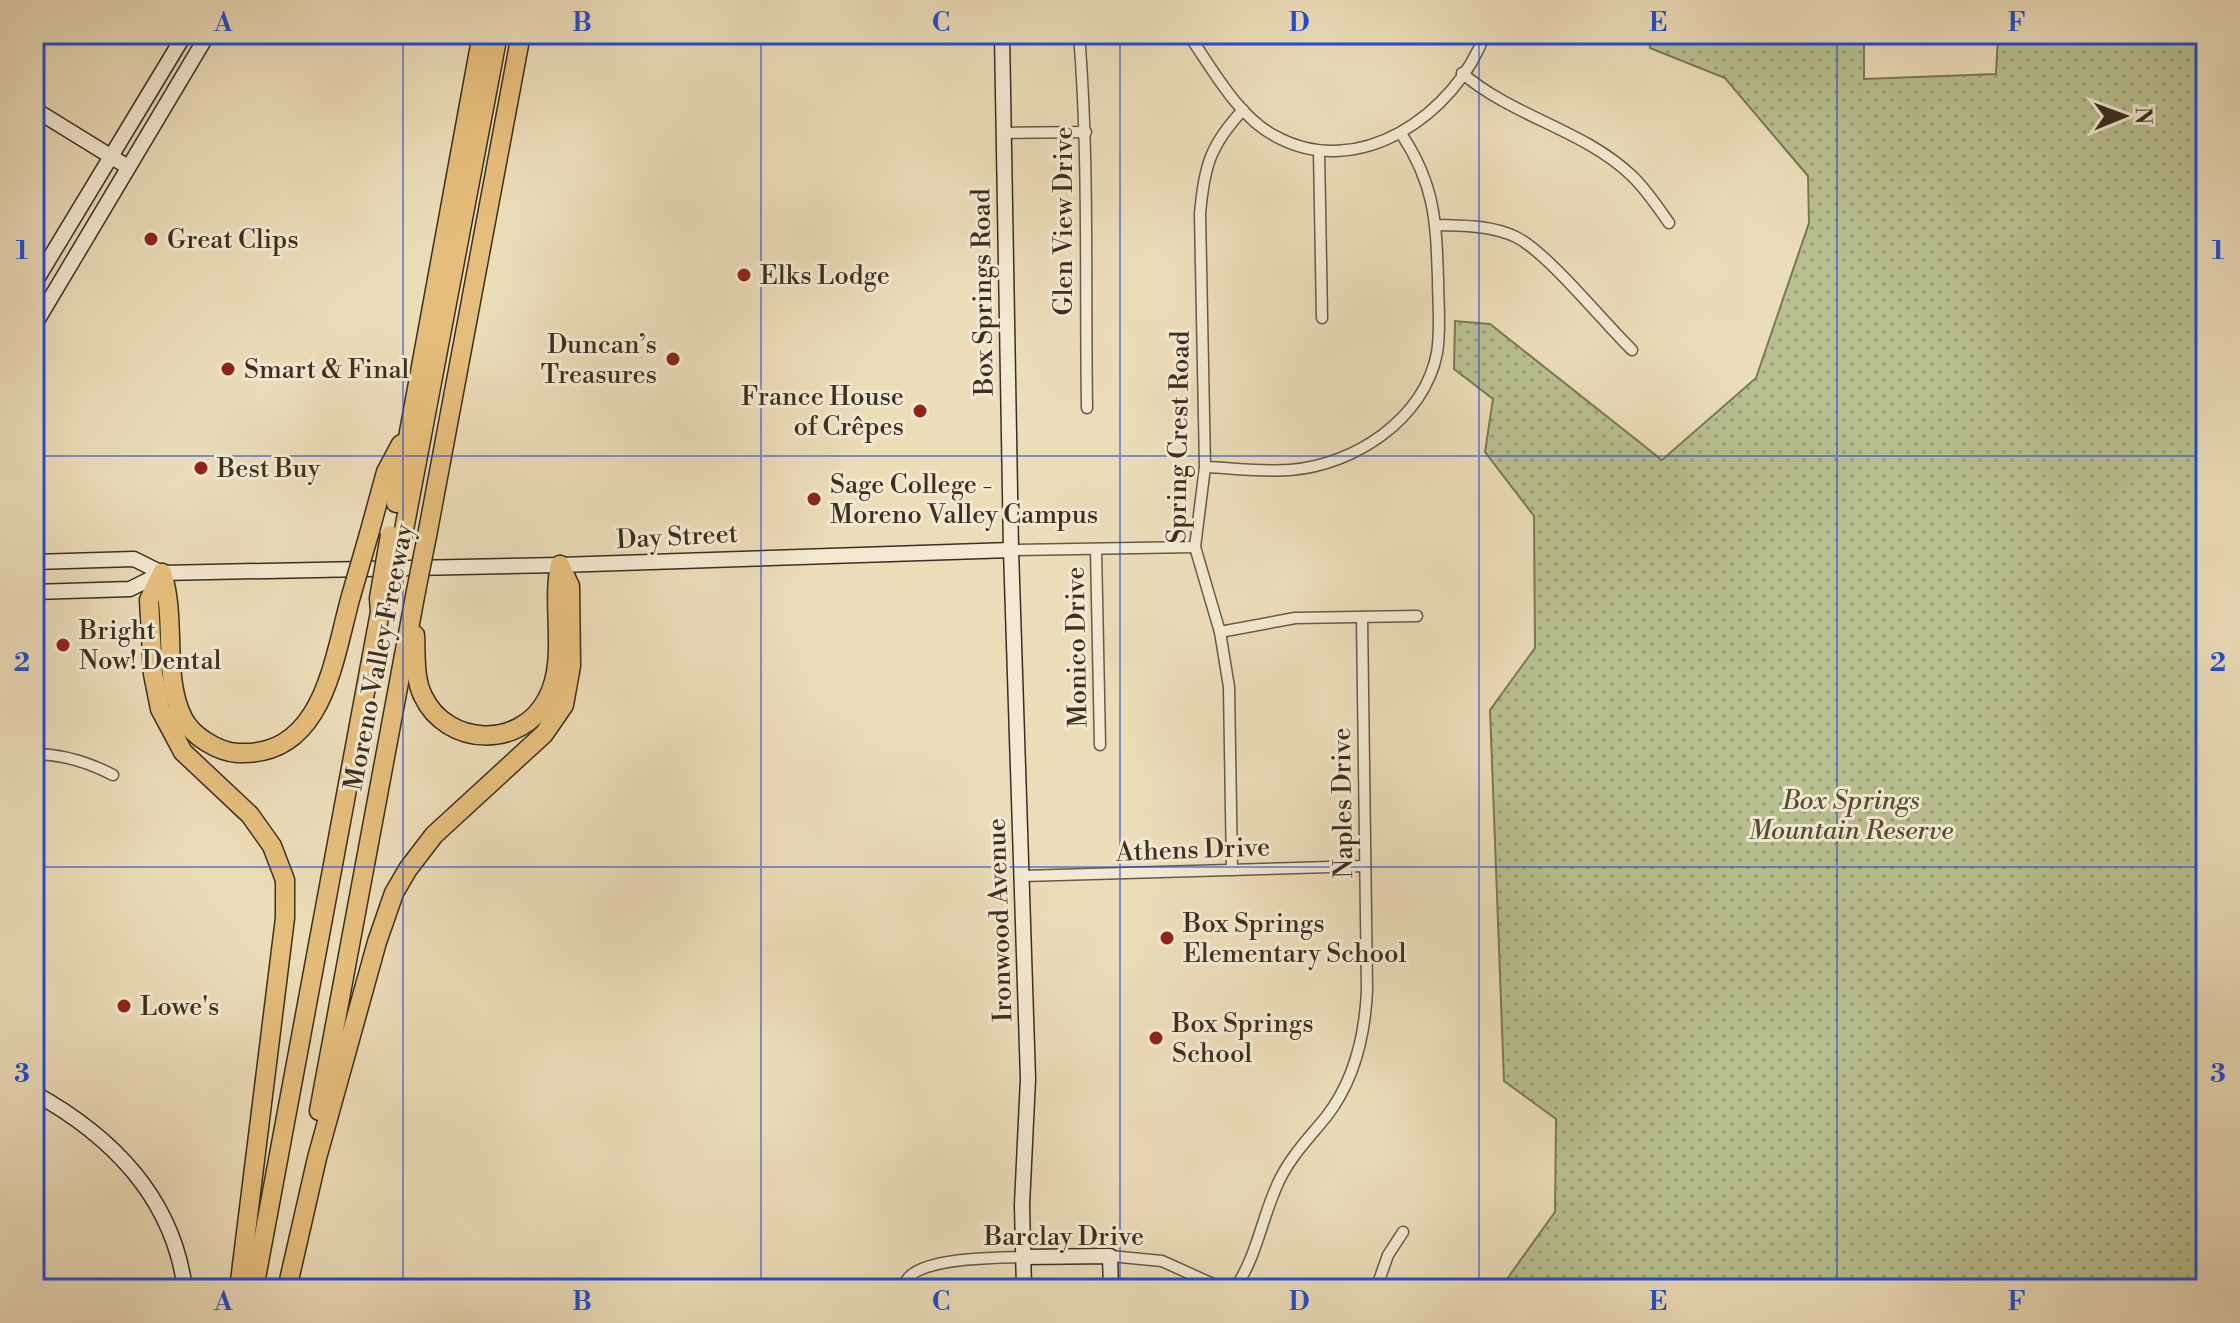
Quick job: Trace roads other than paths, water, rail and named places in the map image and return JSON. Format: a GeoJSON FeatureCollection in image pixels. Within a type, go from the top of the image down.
{"type":"FeatureCollection","features":[{"type":"Feature","properties":{"kind":"highway","name":"Moreno Valley Freeway"},"geometry":{"type":"LineString","coordinates":[[254,1289],[397,535],[408,431],[482,34]]}},
{"type":"Feature","properties":{"kind":"highway"},"geometry":{"type":"LineString","coordinates":[[397,535],[498,34]]}},
{"type":"Feature","properties":{"kind":"highway","name":"Moreno Valley Freeway"},"geometry":{"type":"LineString","coordinates":[[287,1289],[521,34]]}},
{"type":"Feature","properties":{"kind":"highway"},"geometry":{"type":"LineString","coordinates":[[162,573],[171,599],[174,683],[183,718],[209,744],[233,753],[263,752],[279,747],[296,737],[310,722],[329,674],[386,472],[408,431]]}},
{"type":"Feature","properties":{"kind":"highway"},"geometry":{"type":"LineString","coordinates":[[415,596],[416,670],[426,703],[452,729],[472,735],[498,736],[529,722],[540,712],[554,683],[555,587],[560,565]]}},
{"type":"Feature","properties":{"kind":"highway"},"geometry":{"type":"LineString","coordinates":[[287,1289],[317,1158],[377,942],[394,893],[434,835],[544,734],[564,705],[571,666],[570,586],[560,565]]}},
{"type":"Feature","properties":{"kind":"highway"},"geometry":{"type":"LineString","coordinates":[[162,573],[149,600],[153,674],[166,724],[183,752],[261,829],[285,880],[285,918],[239,1289]]}},
{"type":"Feature","properties":{"kind":"main road"},"geometry":{"type":"LineString","coordinates":[[34,284],[185,34]]}},
{"type":"Feature","properties":{"kind":"main road"},"geometry":{"type":"LineString","coordinates":[[34,326],[208,34]]}},
{"type":"Feature","properties":{"kind":"main road","name":"Box Springs Road"},"geometry":{"type":"LineString","coordinates":[[1002,34],[1011,550]]}},
{"type":"Feature","properties":{"kind":"main road"},"geometry":{"type":"LineString","coordinates":[[34,109],[128,167]]}},
{"type":"Feature","properties":{"kind":"main road","name":"Day Street"},"geometry":{"type":"LineString","coordinates":[[34,592],[130,589],[162,573],[560,565],[1011,550]]}},
{"type":"Feature","properties":{"kind":"main road","name":"Ironwood Avenue"},"geometry":{"type":"LineString","coordinates":[[1011,550],[1028,1079],[1024,1289]]}},
{"type":"Feature","properties":{"kind":"main road","name":"Day Street"},"geometry":{"type":"LineString","coordinates":[[34,562],[134,559],[162,573]]}},
{"type":"Feature","properties":{"kind":"main road"},"geometry":{"type":"LineString","coordinates":[[34,1093],[99,1135],[140,1179],[170,1232],[185,1289]]}},
{"type":"Feature","properties":{"kind":"main road"},"geometry":{"type":"LineString","coordinates":[[1110,1256],[1111,1289]]}},
{"type":"Feature","properties":{"kind":"main road","name":"Barclay Drive"},"geometry":{"type":"LineString","coordinates":[[1023,1257],[1110,1256]]}},
{"type":"Feature","properties":{"kind":"street","name":"Glen View Drive"},"geometry":{"type":"LineString","coordinates":[[1079,34],[1086,132],[1083,201],[1087,408]]}},
{"type":"Feature","properties":{"kind":"street"},"geometry":{"type":"LineString","coordinates":[[1188,34],[1243,110],[1274,136],[1319,151],[1375,147],[1402,135],[1442,99],[1485,34]]}},
{"type":"Feature","properties":{"kind":"street"},"geometry":{"type":"LineString","coordinates":[[1462,73],[1485,93],[1579,139],[1629,172],[1669,223]]}},
{"type":"Feature","properties":{"kind":"street","name":"Spring Crest Road"},"geometry":{"type":"LineString","coordinates":[[1232,870],[1229,687],[1220,632],[1195,547],[1205,467],[1200,214],[1203,180],[1221,134],[1243,110]]}},
{"type":"Feature","properties":{"kind":"street"},"geometry":{"type":"LineString","coordinates":[[1004,133],[1086,132]]}},
{"type":"Feature","properties":{"kind":"street"},"geometry":{"type":"LineString","coordinates":[[1205,467],[1289,470],[1314,467],[1342,458],[1397,423],[1423,391],[1437,351],[1436,225],[1425,175],[1402,135]]}},
{"type":"Feature","properties":{"kind":"street"},"geometry":{"type":"LineString","coordinates":[[1319,151],[1322,318]]}},
{"type":"Feature","properties":{"kind":"street"},"geometry":{"type":"LineString","coordinates":[[1436,225],[1483,228],[1518,238],[1539,254],[1632,350]]}},
{"type":"Feature","properties":{"kind":"street","name":"Day Street"},"geometry":{"type":"LineString","coordinates":[[1011,550],[1195,547]]}},
{"type":"Feature","properties":{"kind":"street","name":"Monico Drive"},"geometry":{"type":"LineString","coordinates":[[1096,549],[1100,745]]}},
{"type":"Feature","properties":{"kind":"street"},"geometry":{"type":"LineString","coordinates":[[1220,632],[1261,622],[1417,616]]}},
{"type":"Feature","properties":{"kind":"street","name":"Naples Drive"},"geometry":{"type":"LineString","coordinates":[[1235,1289],[1251,1265],[1277,1185],[1290,1160],[1341,1095],[1353,1070],[1365,1021],[1362,617]]}},
{"type":"Feature","properties":{"kind":"street"},"geometry":{"type":"LineString","coordinates":[[34,754],[52,754],[91,764],[113,775]]}},
{"type":"Feature","properties":{"kind":"street","name":"Athens Drive"},"geometry":{"type":"LineString","coordinates":[[1023,876],[1365,866]]}},
{"type":"Feature","properties":{"kind":"street"},"geometry":{"type":"LineString","coordinates":[[1376,1289],[1388,1255],[1403,1232]]}},
{"type":"Feature","properties":{"kind":"street","name":"Barclay Drive"},"geometry":{"type":"LineString","coordinates":[[1110,1256],[1162,1261],[1224,1289]]}},
{"type":"Feature","properties":{"kind":"street","name":"Barclay Drive"},"geometry":{"type":"LineString","coordinates":[[904,1285],[911,1272],[932,1265],[1023,1257]]}},
{"type":"Feature","properties":{"kind":"place","name":"Great Clips"},"geometry":{"type":"Point","coordinates":[151,239]}},
{"type":"Feature","properties":{"kind":"place","name":"Elks Lodge"},"geometry":{"type":"Point","coordinates":[744,275]}},
{"type":"Feature","properties":{"kind":"place","name":"Duncan’s Treasures"},"geometry":{"type":"Point","coordinates":[673,359]}},
{"type":"Feature","properties":{"kind":"place","name":"Smart & Final"},"geometry":{"type":"Point","coordinates":[228,369]}},
{"type":"Feature","properties":{"kind":"place","name":"France House of Crêpes"},"geometry":{"type":"Point","coordinates":[920,411]}},
{"type":"Feature","properties":{"kind":"place","name":"Best Buy"},"geometry":{"type":"Point","coordinates":[201,468]}},
{"type":"Feature","properties":{"kind":"place","name":"Sage College - Moreno Valley Campus"},"geometry":{"type":"Point","coordinates":[814,499]}},
{"type":"Feature","properties":{"kind":"place","name":"Bright Now! Dental"},"geometry":{"type":"Point","coordinates":[63,645]}},
{"type":"Feature","properties":{"kind":"place","name":"Box Springs Elementary School"},"geometry":{"type":"Point","coordinates":[1167,938]}},
{"type":"Feature","properties":{"kind":"place","name":"Lowe's"},"geometry":{"type":"Point","coordinates":[124,1006]}},
{"type":"Feature","properties":{"kind":"place","name":"Box Springs School"},"geometry":{"type":"Point","coordinates":[1156,1038]}},
{"type":"Feature","properties":{"kind":"park label","name":"Box Springs Mountain Reserve"},"geometry":{"type":"Point","coordinates":[1851,815]}}]}
